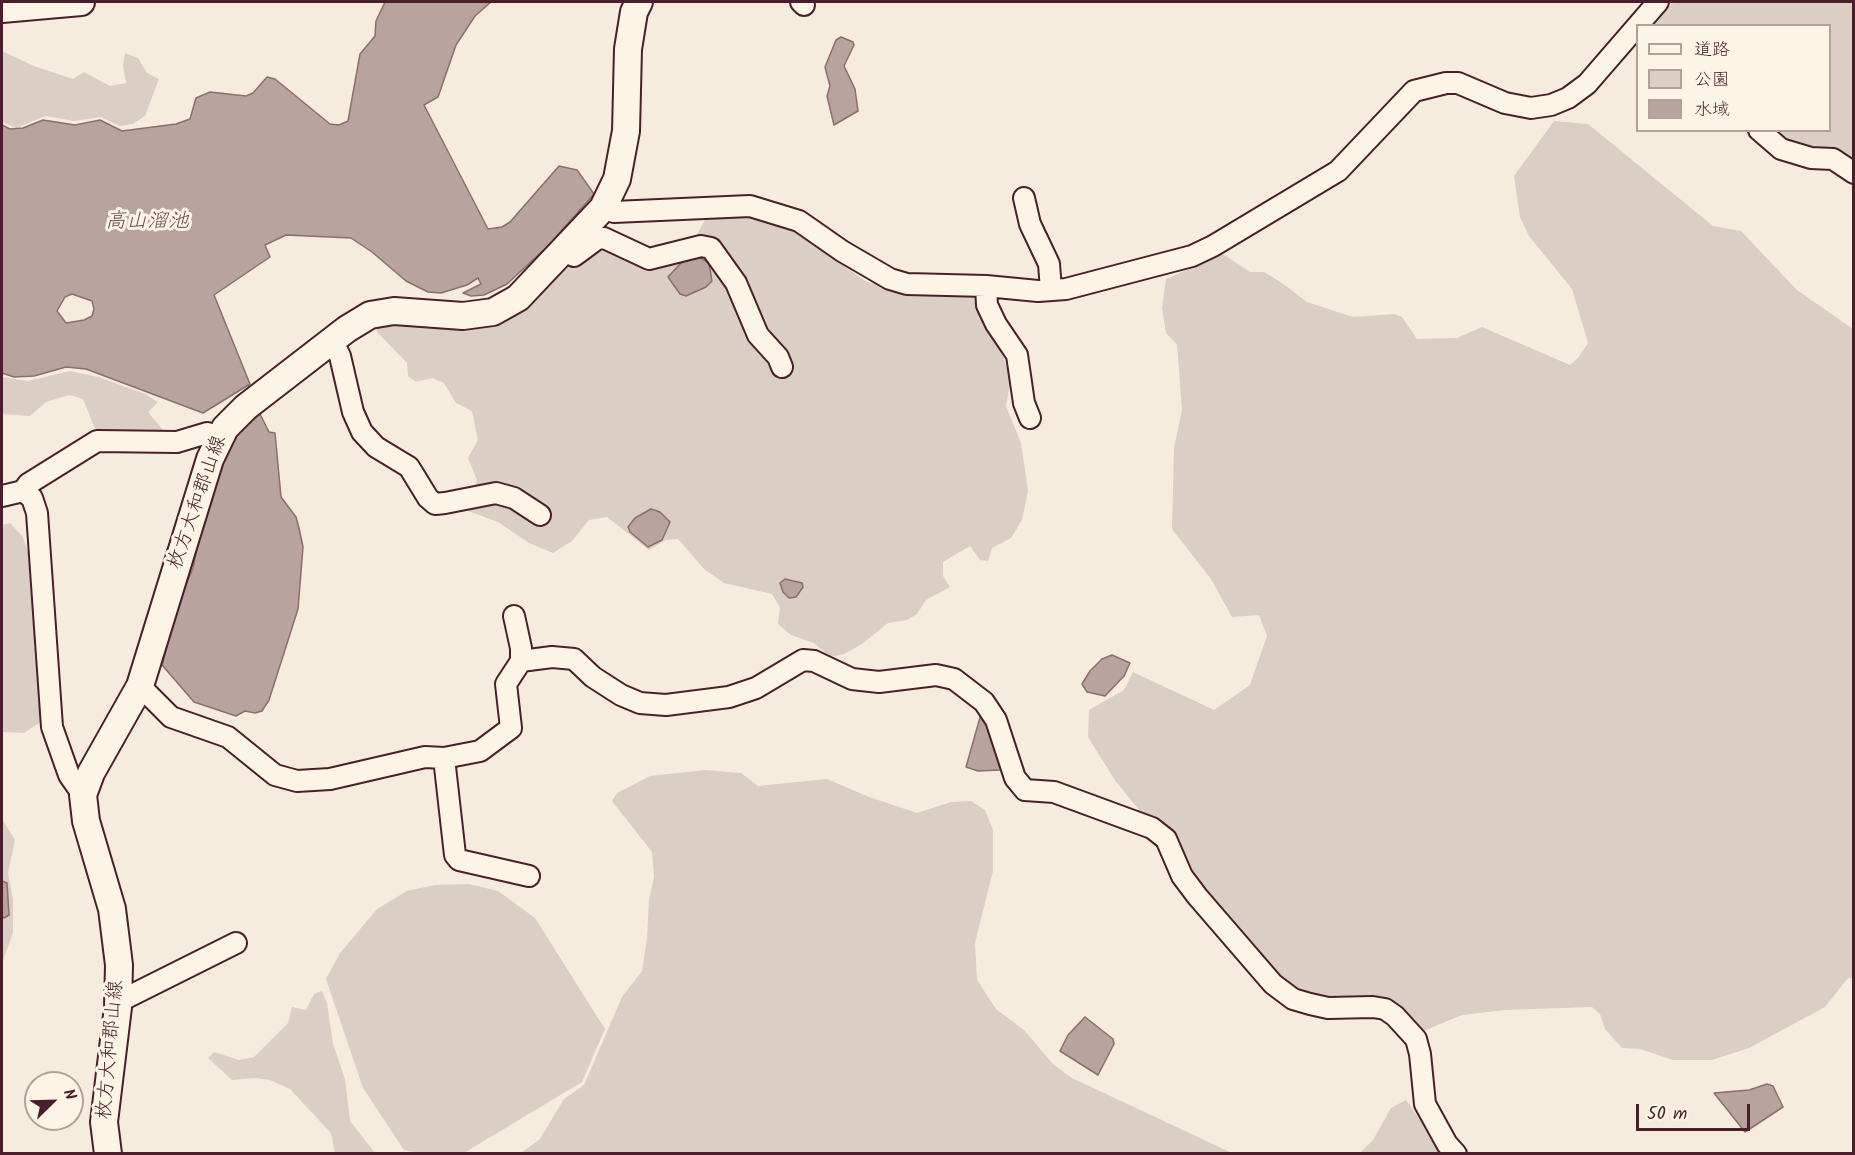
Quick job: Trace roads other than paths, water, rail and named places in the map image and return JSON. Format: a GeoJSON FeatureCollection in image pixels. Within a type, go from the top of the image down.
{"type":"FeatureCollection","features":[{"type":"Feature","properties":{"kind":"main road"},"geometry":{"type":"LineString","coordinates":[[2,9],[81,2]]}},
{"type":"Feature","properties":{"kind":"main road","name":"枚方大和郡山線"},"geometry":{"type":"LineString","coordinates":[[108,1154],[104,1122],[118,1002],[119,965],[112,909],[86,821],[83,795],[91,773],[140,686],[210,459],[225,428],[246,407],[332,340],[370,315],[394,311],[463,316],[493,312],[518,298],[603,208],[617,179],[626,131],[628,49],[634,12],[639,2]]}},
{"type":"Feature","properties":{"kind":"street"},"geometry":{"type":"LineString","coordinates":[[1644,24],[1658,2]]}},
{"type":"Feature","properties":{"kind":"street"},"geometry":{"type":"LineString","coordinates":[[603,208],[615,212],[750,206],[799,221],[842,251],[890,279],[908,284],[1066,290],[1172,261],[1213,246],[1338,171],[1414,91],[1446,82],[1458,83],[1505,103],[1531,108],[1551,105],[1568,98],[1587,84],[1632,42]]}},
{"type":"Feature","properties":{"kind":"street"},"geometry":{"type":"LineString","coordinates":[[1761,132],[1781,149],[1811,158],[1833,159],[1854,173]]}},
{"type":"Feature","properties":{"kind":"street"},"geometry":{"type":"LineString","coordinates":[[1024,198],[1029,224],[1049,264],[1051,290]]}},
{"type":"Feature","properties":{"kind":"street"},"geometry":{"type":"LineString","coordinates":[[562,251],[574,256],[597,239],[604,238],[649,259],[701,246],[711,249],[736,283],[758,335],[778,357],[782,367]]}},
{"type":"Feature","properties":{"kind":"street"},"geometry":{"type":"LineString","coordinates":[[986,286],[987,304],[996,324],[1017,355],[1024,403],[1030,418]]}},
{"type":"Feature","properties":{"kind":"street"},"geometry":{"type":"LineString","coordinates":[[332,340],[340,356],[353,412],[362,432],[376,447],[409,468],[428,498],[435,504],[496,493],[514,498],[540,515]]}},
{"type":"Feature","properties":{"kind":"street"},"geometry":{"type":"LineString","coordinates":[[2,495],[23,491],[28,484],[97,441],[177,442],[207,433],[221,436]]}},
{"type":"Feature","properties":{"kind":"street"},"geometry":{"type":"LineString","coordinates":[[23,491],[32,498],[37,513],[52,727],[69,775],[83,795]]}},
{"type":"Feature","properties":{"kind":"street"},"geometry":{"type":"LineString","coordinates":[[140,686],[171,717],[228,737],[275,775],[297,781],[330,779],[425,757],[444,758],[480,751],[511,728],[506,684],[521,661],[521,648],[514,616]]}},
{"type":"Feature","properties":{"kind":"street"},"geometry":{"type":"LineString","coordinates":[[521,661],[552,657],[574,659],[593,677],[621,694],[640,703],[666,705],[729,697],[756,688],[803,660],[814,661],[852,679],[879,682],[936,675],[954,679],[984,702],[996,720],[1015,778],[1025,790],[1054,792],[1152,828],[1166,839],[1182,876],[1197,896],[1273,984],[1293,999],[1310,1004],[1328,1008],[1385,1009],[1407,1028],[1416,1039],[1420,1054],[1425,1104],[1447,1144],[1456,1154]]}},
{"type":"Feature","properties":{"kind":"street"},"geometry":{"type":"LineString","coordinates":[[444,758],[455,855],[459,860],[530,876]]}},
{"type":"Feature","properties":{"kind":"street"},"geometry":{"type":"LineString","coordinates":[[118,1002],[236,943]]}},
{"type":"Feature","properties":{"kind":"water","name":"高山溜池"},"geometry":{"type":"Polygon","coordinates":[[[385,2],[491,2],[475,16],[456,45],[438,97],[424,105],[488,229],[502,227],[510,222],[559,166],[577,170],[594,194],[549,245],[507,284],[484,295],[471,296],[463,293],[481,284],[478,278],[467,285],[441,293],[428,292],[406,281],[372,252],[351,238],[286,235],[265,245],[270,257],[214,295],[250,384],[203,413],[86,369],[66,367],[34,376],[14,377],[2,373],[2,125],[10,129],[23,128],[43,120],[75,125],[100,120],[122,131],[176,124],[190,119],[196,98],[210,92],[246,96],[253,93],[267,77],[275,79],[330,124],[339,125],[348,121],[360,54],[375,36],[376,21],[385,2]],[[72,294],[65,297],[57,311],[66,323],[84,320],[92,316],[94,309],[92,301],[72,294]]]}},
{"type":"Feature","properties":{"kind":"water"},"geometry":{"type":"Polygon","coordinates":[[[841,37],[853,42],[854,45],[844,66],[855,89],[858,111],[834,125],[827,96],[830,86],[825,67],[836,40],[841,37]]]}},
{"type":"Feature","properties":{"kind":"water"},"geometry":{"type":"Polygon","coordinates":[[[697,256],[709,263],[712,281],[706,287],[686,296],[680,294],[668,277],[681,263],[697,256]]]}},
{"type":"Feature","properties":{"kind":"water"},"geometry":{"type":"Polygon","coordinates":[[[260,414],[269,432],[275,433],[281,497],[296,517],[303,547],[298,609],[269,700],[262,711],[255,713],[245,711],[236,716],[194,702],[162,665],[178,604],[193,568],[201,528],[225,452],[240,431],[260,414]]]}},
{"type":"Feature","properties":{"kind":"water"},"geometry":{"type":"Polygon","coordinates":[[[651,509],[660,512],[670,522],[662,540],[648,547],[630,532],[628,527],[635,518],[651,509]]]}},
{"type":"Feature","properties":{"kind":"water"},"geometry":{"type":"Polygon","coordinates":[[[785,579],[802,583],[803,587],[796,597],[789,598],[783,592],[780,583],[785,579]]]}},
{"type":"Feature","properties":{"kind":"water"},"geometry":{"type":"Polygon","coordinates":[[[1112,655],[1130,663],[1124,676],[1105,696],[1087,692],[1082,684],[1090,671],[1102,659],[1112,655]]]}},
{"type":"Feature","properties":{"kind":"water"},"geometry":{"type":"Polygon","coordinates":[[[981,714],[985,716],[1002,766],[1001,770],[978,771],[966,767],[981,714]]]}},
{"type":"Feature","properties":{"kind":"water"},"geometry":{"type":"Polygon","coordinates":[[[2,881],[7,883],[9,915],[4,918],[2,916],[2,881]]]}},
{"type":"Feature","properties":{"kind":"water"},"geometry":{"type":"Polygon","coordinates":[[[1085,1017],[1113,1039],[1114,1044],[1098,1075],[1060,1051],[1068,1035],[1085,1017]]]}},
{"type":"Feature","properties":{"kind":"water"},"geometry":{"type":"Polygon","coordinates":[[[1767,1084],[1773,1086],[1783,1107],[1745,1132],[1714,1093],[1749,1090],[1767,1084]]]}}]}
